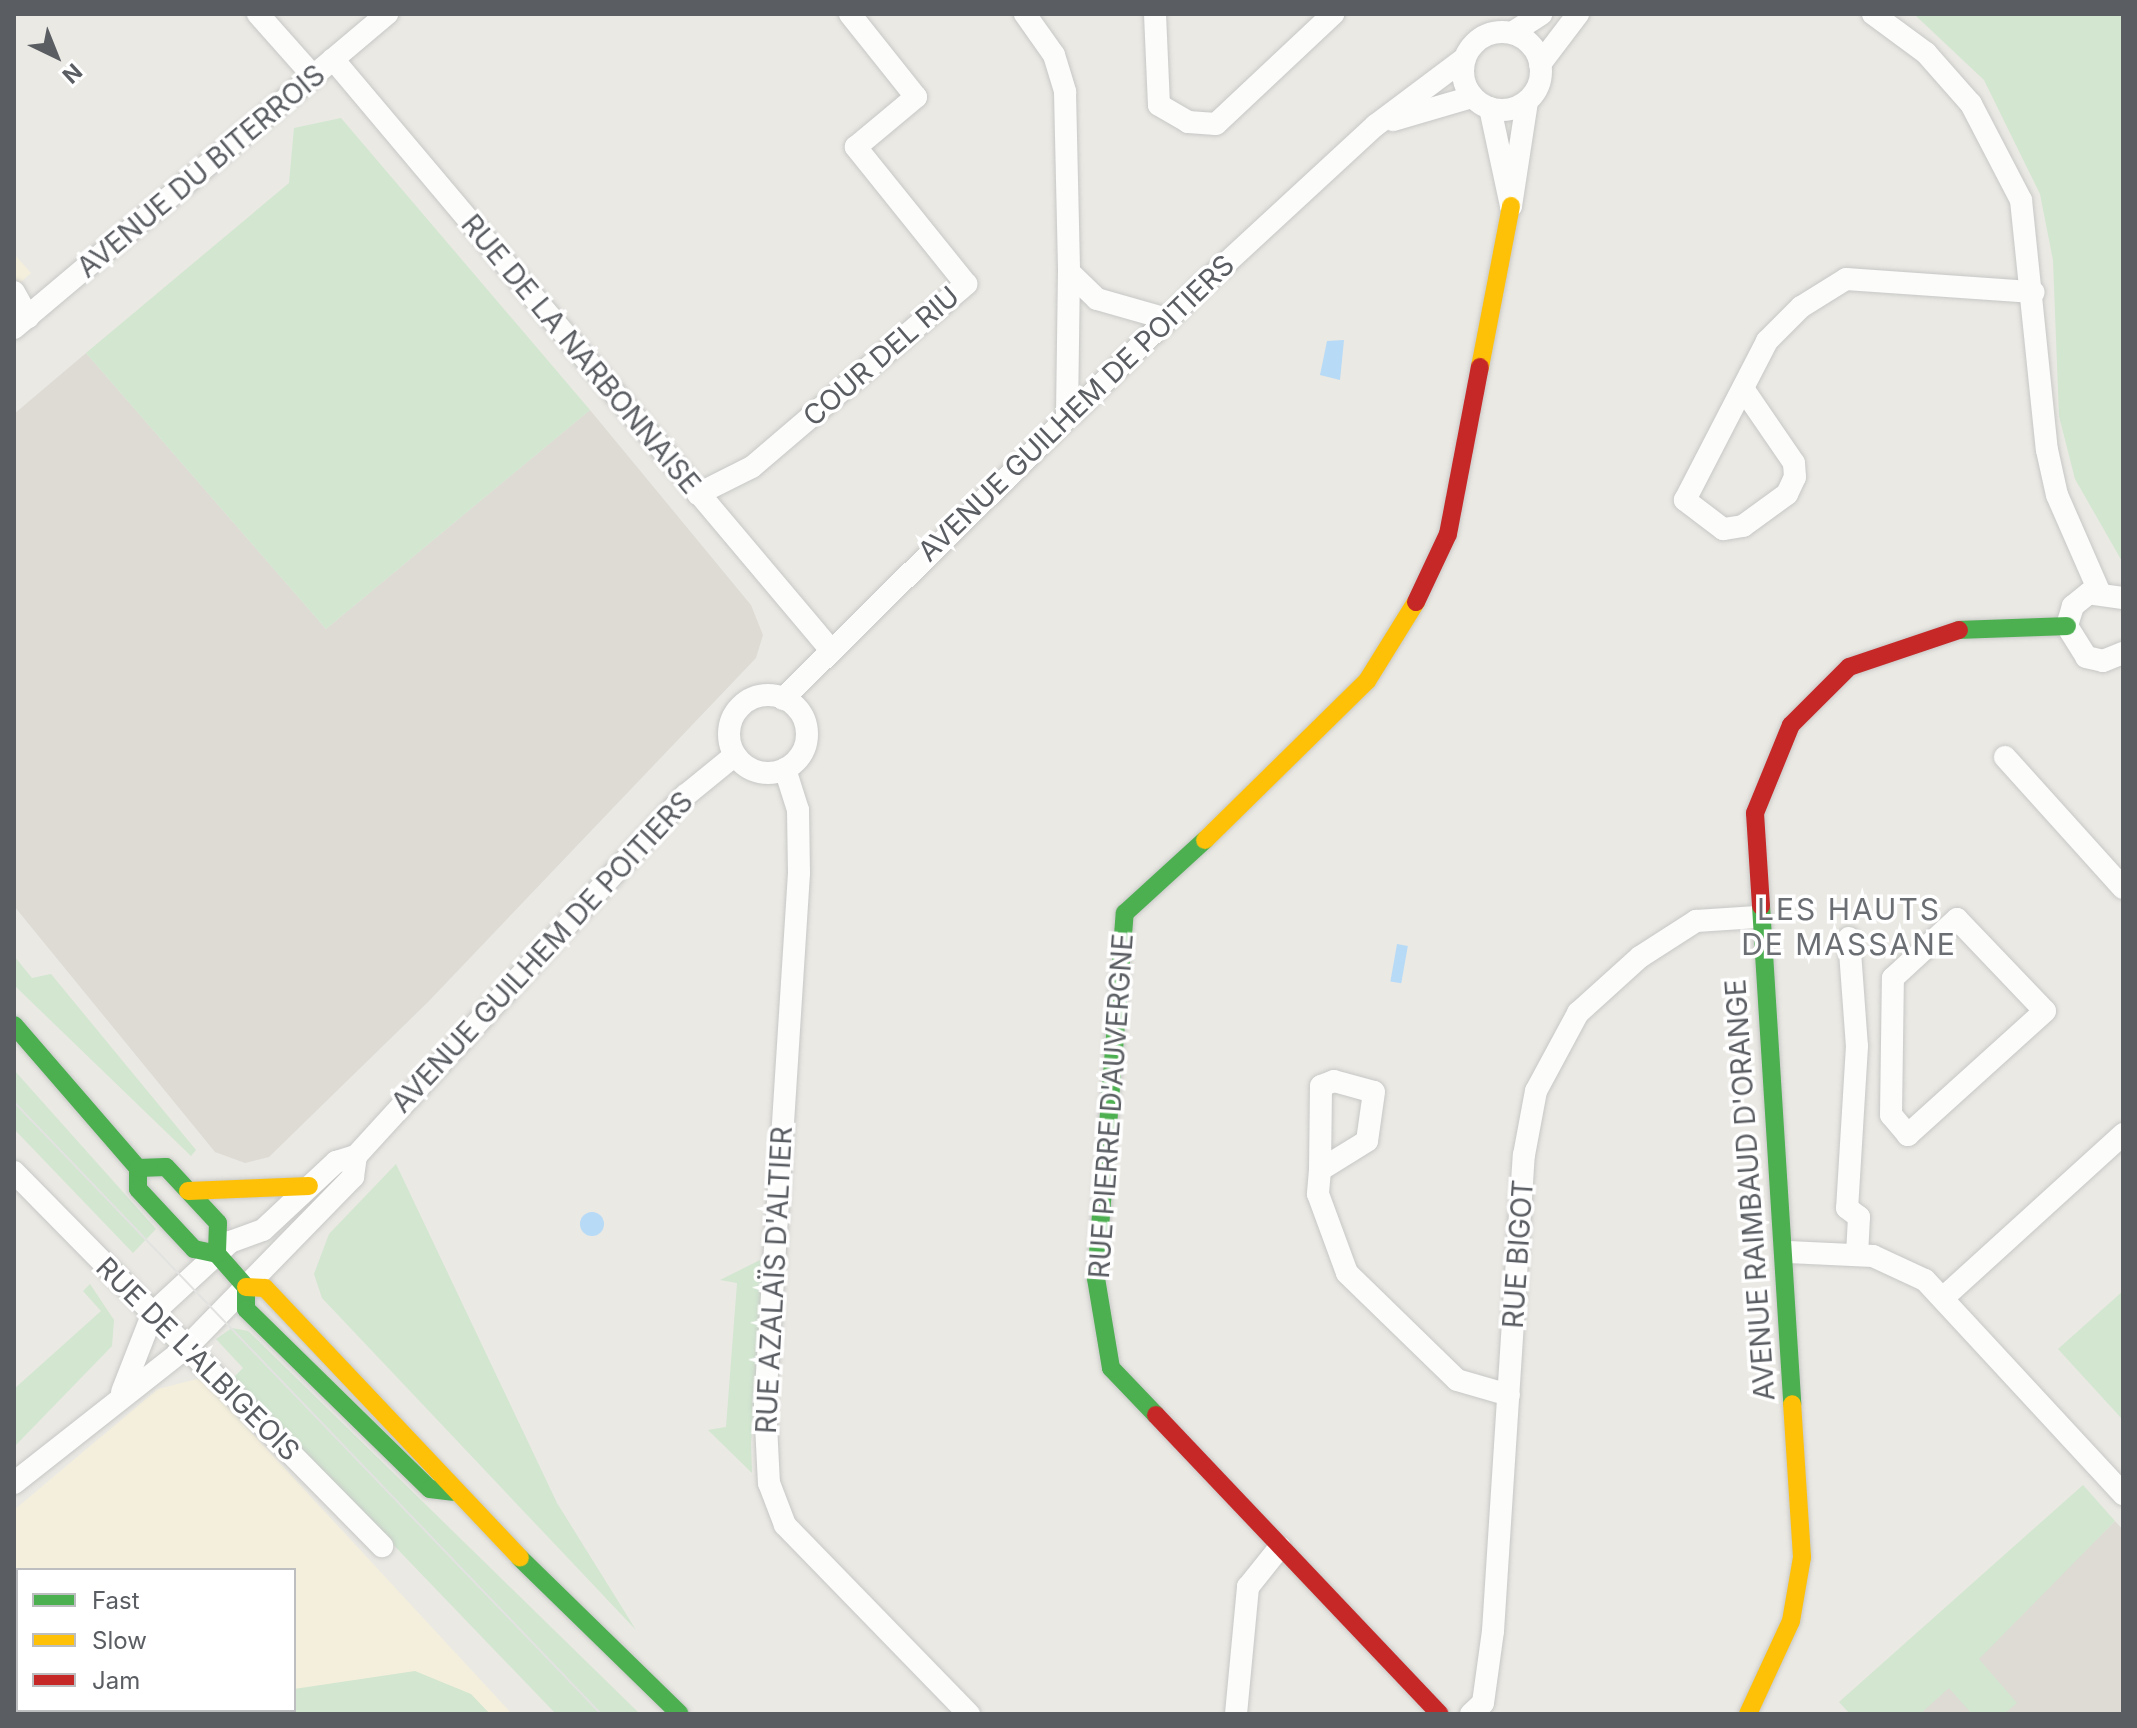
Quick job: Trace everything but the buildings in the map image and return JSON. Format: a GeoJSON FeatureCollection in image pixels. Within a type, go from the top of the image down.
{"type":"FeatureCollection","features":[{"type":"Feature","properties":{"kind":"street"},"geometry":{"type":"LineString","coordinates":[[258,14],[313,76]]}},
{"type":"Feature","properties":{"kind":"street","name":"AVENUE DU BITERROIS"},"geometry":{"type":"LineString","coordinates":[[21,322],[387,14]]}},
{"type":"Feature","properties":{"kind":"street","name":"COUR DEL RIU"},"geometry":{"type":"LineString","coordinates":[[698,494],[752,467],[966,284],[856,147],[916,97],[850,14]]}},
{"type":"Feature","properties":{"kind":"street"},"geometry":{"type":"LineString","coordinates":[[1025,14],[1054,55],[1065,92],[1069,272],[1067,414]]}},
{"type":"Feature","properties":{"kind":"street"},"geometry":{"type":"LineString","coordinates":[[1155,14],[1159,105],[1188,122],[1216,124],[1333,14]]}},
{"type":"Feature","properties":{"kind":"street"},"geometry":{"type":"LineString","coordinates":[[1541,14],[1505,26],[1477,40],[1464,59],[1481,103],[1527,101],[1540,64],[1578,14]]}},
{"type":"Feature","properties":{"kind":"street"},"geometry":{"type":"LineString","coordinates":[[1873,14],[1926,53],[1999,151],[2021,200],[2034,292],[2053,480],[2099,591]]}},
{"type":"Feature","properties":{"kind":"street"},"geometry":{"type":"LineString","coordinates":[[1505,26],[1531,44],[1540,64]]}},
{"type":"Feature","properties":{"kind":"street","name":"RUE DE LA NARBONNAISE"},"geometry":{"type":"LineString","coordinates":[[333,59],[830,649]]}},
{"type":"Feature","properties":{"kind":"street","name":"AVENUE GUILHEM DE POITIERS"},"geometry":{"type":"LineString","coordinates":[[783,699],[1067,414],[1167,319],[1376,125],[1464,59]]}},
{"type":"Feature","properties":{"kind":"street","name":"RUE PIERRE D'AUVERGNE"},"geometry":{"type":"LineString","coordinates":[[1440,1714],[1111,1368],[1105,1349],[1096,1278],[1125,913],[1312,742],[1367,681],[1413,609],[1448,534],[1511,206],[1527,101]]}},
{"type":"Feature","properties":{"kind":"street","name":"AVENUE GUILHEM DE POITIERS"},"geometry":{"type":"LineString","coordinates":[[1376,125],[1481,103]]}},
{"type":"Feature","properties":{"kind":"street","name":"RUE PIERRE D'AUVERGNE"},"geometry":{"type":"LineString","coordinates":[[1481,103],[1511,206]]}},
{"type":"Feature","properties":{"kind":"street"},"geometry":{"type":"LineString","coordinates":[[1069,272],[1097,299],[1167,319]]}},
{"type":"Feature","properties":{"kind":"street"},"geometry":{"type":"LineString","coordinates":[[1744,390],[1794,463],[1795,477],[1787,494],[1743,526],[1723,529],[1685,500],[1767,341],[1846,279],[2034,292]]}},
{"type":"Feature","properties":{"kind":"street"},"geometry":{"type":"LineString","coordinates":[[14,292],[21,322]]}},
{"type":"Feature","properties":{"kind":"street"},"geometry":{"type":"LineString","coordinates":[[2116,662],[2078,652],[2067,626],[2080,598],[2099,591],[2123,598]]}},
{"type":"Feature","properties":{"kind":"street","name":"AVENUE RAIMBAUD D'ORANGE"},"geometry":{"type":"LineString","coordinates":[[1748,1714],[1791,1621],[1802,1557],[1788,1252],[1757,917],[1755,813],[1770,765],[1791,725],[1849,667],[1954,630],[2067,626]]}},
{"type":"Feature","properties":{"kind":"street"},"geometry":{"type":"LineString","coordinates":[[759,696],[783,699],[806,727],[803,752],[785,769],[751,770],[735,755],[729,731],[739,709],[759,696]]}},
{"type":"Feature","properties":{"kind":"street","name":"AVENUE GUILHEM DE POITIERS"},"geometry":{"type":"LineString","coordinates":[[153,1313],[217,1254],[263,1230],[336,1162],[356,1156],[686,795],[735,755]]}},
{"type":"Feature","properties":{"kind":"street"},"geometry":{"type":"LineString","coordinates":[[2005,757],[2123,888]]}},
{"type":"Feature","properties":{"kind":"street","name":"RUE AZALAÏS D'ALTIER"},"geometry":{"type":"LineString","coordinates":[[785,769],[798,810],[799,873],[765,1405],[769,1483],[785,1525],[969,1714]]}},
{"type":"Feature","properties":{"kind":"street","name":"RUE BIGOT"},"geometry":{"type":"LineString","coordinates":[[1471,1714],[1483,1703],[1493,1631],[1524,1155],[1536,1091],[1556,1046],[1578,1013],[1678,929],[1715,917],[1757,917]]}},
{"type":"Feature","properties":{"kind":"street"},"geometry":{"type":"LineString","coordinates":[[1957,919],[2045,1011],[1908,1135],[1891,1115],[1893,978],[1957,919]]}},
{"type":"Feature","properties":{"kind":"street"},"geometry":{"type":"LineString","coordinates":[[1849,938],[1857,1046],[1847,1208],[1859,1217],[1857,1255]]}},
{"type":"Feature","properties":{"kind":"street"},"geometry":{"type":"LineString","coordinates":[[14,1025],[138,1168],[138,1189],[194,1249],[217,1254],[246,1287],[246,1309],[366,1431],[430,1489],[453,1492]]}},
{"type":"Feature","properties":{"kind":"street"},"geometry":{"type":"LineString","coordinates":[[1943,1298],[2123,1134]]}},
{"type":"Feature","properties":{"kind":"street","name":"AVENUE GUILHEM DE POITIERS"},"geometry":{"type":"LineString","coordinates":[[14,1483],[122,1392],[187,1347],[353,1177],[356,1156]]}},
{"type":"Feature","properties":{"kind":"street"},"geometry":{"type":"LineString","coordinates":[[138,1168],[166,1167],[218,1223],[217,1254]]}},
{"type":"Feature","properties":{"kind":"street"},"geometry":{"type":"LineString","coordinates":[[1320,1170],[1318,1194],[1347,1273],[1457,1380],[1509,1395]]}},
{"type":"Feature","properties":{"kind":"street","name":"RUE DE L'ALBIGEOIS"},"geometry":{"type":"LineString","coordinates":[[14,1172],[382,1546]]}},
{"type":"Feature","properties":{"kind":"street"},"geometry":{"type":"LineString","coordinates":[[188,1191],[309,1186]]}},
{"type":"Feature","properties":{"kind":"street"},"geometry":{"type":"LineString","coordinates":[[1788,1252],[1857,1255],[1905,1267],[1943,1298],[2123,1494]]}},
{"type":"Feature","properties":{"kind":"street"},"geometry":{"type":"LineString","coordinates":[[246,1287],[265,1288],[444,1471],[453,1492],[680,1714]]}},
{"type":"Feature","properties":{"kind":"street"},"geometry":{"type":"LineString","coordinates":[[122,1392],[153,1313]]}},
{"type":"Feature","properties":{"kind":"street"},"geometry":{"type":"LineString","coordinates":[[1236,1714],[1248,1587],[1280,1547]]}},
{"type":"Feature","properties":{"kind":"shaded area"},"geometry":{"type":"Polygon","coordinates":[[[14,254],[31,273],[14,288],[14,254]]]}},
{"type":"Feature","properties":{"kind":"shaded area"},"geometry":{"type":"Polygon","coordinates":[[[86,353],[326,629],[590,410],[751,605],[763,635],[756,658],[428,1002],[269,1157],[245,1163],[215,1152],[14,906],[14,414],[86,353]]]}},
{"type":"Feature","properties":{"kind":"shaded area"},"geometry":{"type":"Polygon","coordinates":[[[201,1378],[512,1714],[14,1714],[14,1510],[158,1389],[201,1378]]]}},
{"type":"Feature","properties":{"kind":"shaded area"},"geometry":{"type":"Polygon","coordinates":[[[2115,1521],[2123,1530],[2123,1714],[1920,1714],[2115,1521]]]}},
{"type":"Feature","properties":{"kind":"green space"},"geometry":{"type":"Polygon","coordinates":[[[1914,14],[2123,14],[2123,563],[2075,479],[2059,416],[2053,260],[2040,194],[1984,80],[1914,14]]]}},
{"type":"Feature","properties":{"kind":"green space"},"geometry":{"type":"Polygon","coordinates":[[[341,118],[590,410],[326,629],[86,353],[289,183],[294,128],[341,118]]]}},
{"type":"Feature","properties":{"kind":"green space"},"geometry":{"type":"Polygon","coordinates":[[[14,956],[32,978],[51,974],[196,1150],[191,1156],[14,985],[14,956]]]}},
{"type":"Feature","properties":{"kind":"green space"},"geometry":{"type":"Polygon","coordinates":[[[14,1070],[156,1229],[133,1253],[14,1129],[14,1070]]]}},
{"type":"Feature","properties":{"kind":"green space"},"geometry":{"type":"Polygon","coordinates":[[[396,1164],[557,1503],[636,1630],[322,1298],[314,1274],[329,1234],[396,1164]]]}},
{"type":"Feature","properties":{"kind":"green space"},"geometry":{"type":"Polygon","coordinates":[[[764,1258],[751,1444],[752,1473],[708,1430],[726,1427],[737,1283],[720,1280],[764,1258]]]}},
{"type":"Feature","properties":{"kind":"green space"},"geometry":{"type":"Polygon","coordinates":[[[90,1284],[114,1320],[112,1346],[14,1447],[14,1389],[101,1311],[83,1291],[90,1284]]]}},
{"type":"Feature","properties":{"kind":"green space"},"geometry":{"type":"Polygon","coordinates":[[[2123,1291],[2123,1420],[2058,1349],[2123,1291]]]}},
{"type":"Feature","properties":{"kind":"green space"},"geometry":{"type":"Polygon","coordinates":[[[232,1328],[248,1331],[640,1714],[556,1714],[233,1378],[243,1368],[216,1339],[232,1328]]]}},
{"type":"Feature","properties":{"kind":"green space"},"geometry":{"type":"Polygon","coordinates":[[[2083,1485],[2115,1521],[1979,1659],[2017,1703],[2004,1714],[1972,1714],[1949,1688],[1920,1714],[1850,1714],[1839,1702],[2083,1485]]]}},
{"type":"Feature","properties":{"kind":"green space"},"geometry":{"type":"Polygon","coordinates":[[[415,1671],[471,1694],[490,1714],[35,1714],[296,1712],[296,1689],[415,1671]]]}},
{"type":"Feature","properties":{"kind":"water"},"geometry":{"type":"Polygon","coordinates":[[[1344,340],[1340,380],[1320,375],[1327,341],[1344,340]]]}},
{"type":"Feature","properties":{"kind":"water"},"geometry":{"type":"Polygon","coordinates":[[[1397,944],[1408,946],[1401,983],[1390,981],[1397,944]]]}},
{"type":"Feature","properties":{"kind":"water"},"geometry":{"type":"Polygon","coordinates":[[[592,1212],[603,1219],[604,1224],[597,1235],[592,1236],[581,1229],[580,1224],[587,1213],[592,1212]]]}},
{"type":"Feature","properties":{"kind":"tram line"},"geometry":{"type":"LineString","coordinates":[[14,1102],[601,1714]]}},
{"type":"Feature","properties":{"kind":"traffic: fast"},"geometry":{"type":"LineString","coordinates":[[1959,630],[2067,626]]}},
{"type":"Feature","properties":{"kind":"traffic: fast"},"geometry":{"type":"LineString","coordinates":[[1156,1415],[1111,1368],[1096,1278],[1125,913],[1205,840]]}},
{"type":"Feature","properties":{"kind":"traffic: fast"},"geometry":{"type":"LineString","coordinates":[[1761,906],[1792,1404]]}},
{"type":"Feature","properties":{"kind":"traffic: fast"},"geometry":{"type":"LineString","coordinates":[[14,1025],[138,1168],[138,1189],[194,1249],[217,1254],[246,1287],[246,1309],[430,1489],[453,1492]]}},
{"type":"Feature","properties":{"kind":"traffic: fast"},"geometry":{"type":"LineString","coordinates":[[138,1168],[166,1167],[218,1223],[217,1254]]}},
{"type":"Feature","properties":{"kind":"traffic: fast"},"geometry":{"type":"LineString","coordinates":[[520,1558],[680,1714]]}},
{"type":"Feature","properties":{"kind":"traffic: slow"},"geometry":{"type":"LineString","coordinates":[[1480,367],[1511,206]]}},
{"type":"Feature","properties":{"kind":"traffic: slow"},"geometry":{"type":"LineString","coordinates":[[1205,840],[1367,681],[1416,602]]}},
{"type":"Feature","properties":{"kind":"traffic: slow"},"geometry":{"type":"LineString","coordinates":[[188,1191],[309,1186]]}},
{"type":"Feature","properties":{"kind":"traffic: slow"},"geometry":{"type":"LineString","coordinates":[[246,1287],[265,1288],[520,1558]]}},
{"type":"Feature","properties":{"kind":"traffic: slow"},"geometry":{"type":"LineString","coordinates":[[1748,1714],[1791,1621],[1802,1557],[1792,1404]]}},
{"type":"Feature","properties":{"kind":"traffic: jam"},"geometry":{"type":"LineString","coordinates":[[1416,602],[1448,534],[1480,367]]}},
{"type":"Feature","properties":{"kind":"traffic: jam"},"geometry":{"type":"LineString","coordinates":[[1761,906],[1755,813],[1791,725],[1849,667],[1959,630]]}},
{"type":"Feature","properties":{"kind":"traffic: jam"},"geometry":{"type":"LineString","coordinates":[[1156,1415],[1440,1714]]}},
{"type":"Feature","properties":{"kind":"district","name":"LES HAUTS DE MASSANE"},"geometry":{"type":"Point","coordinates":[1849,926]}}]}
